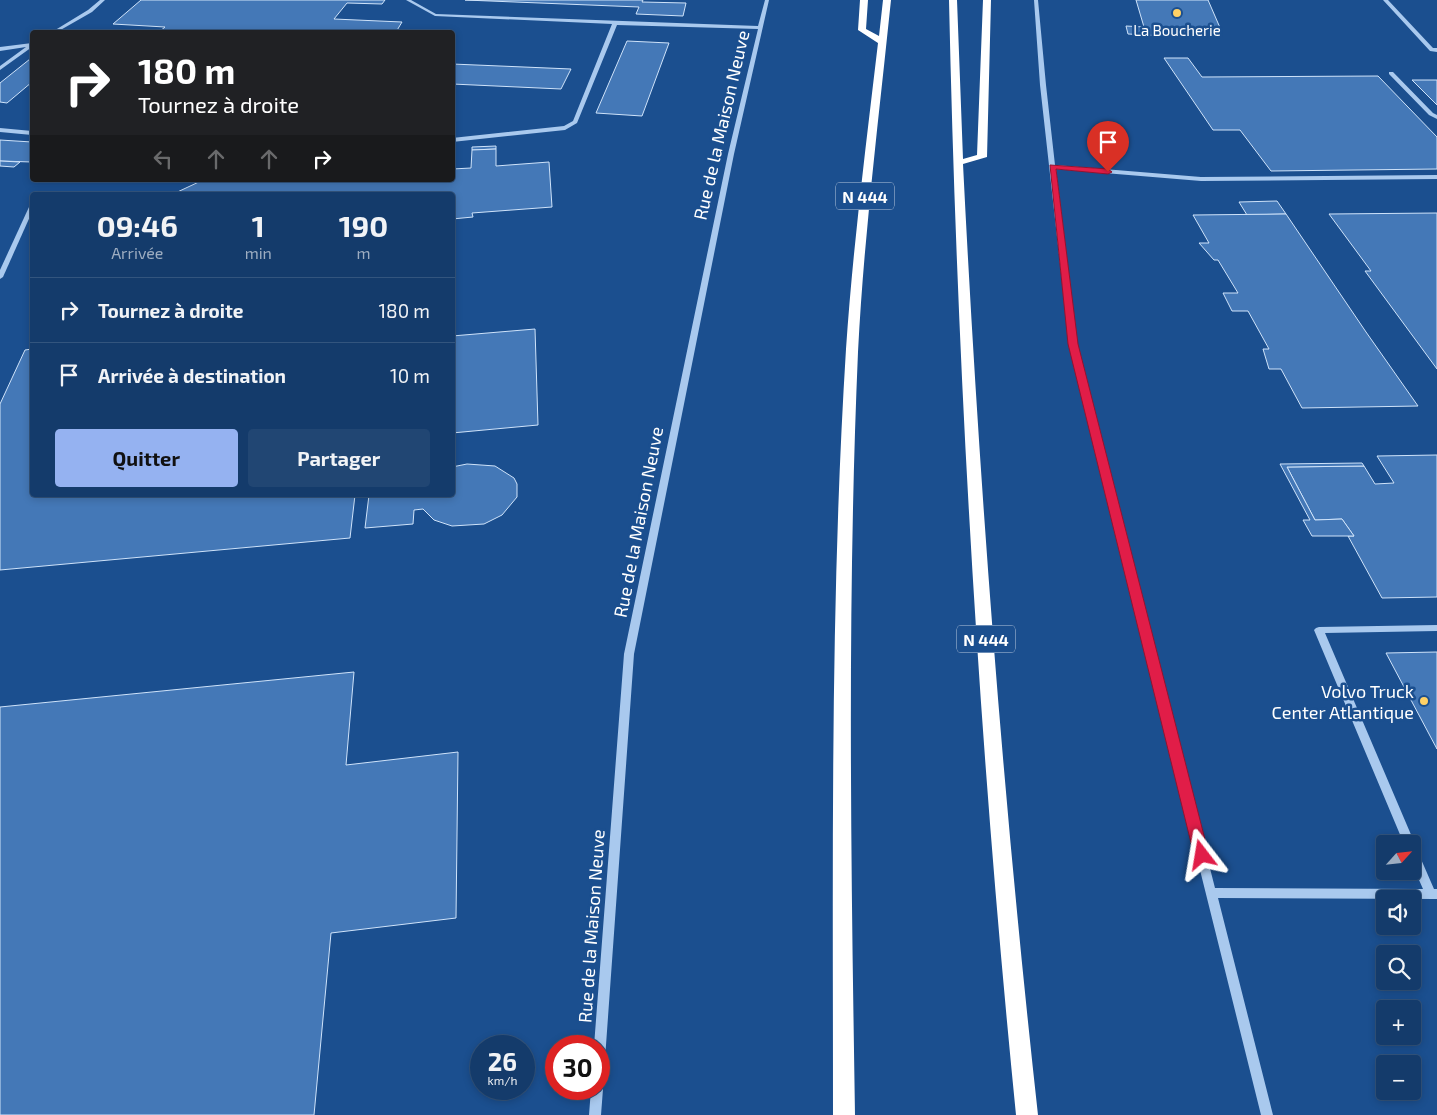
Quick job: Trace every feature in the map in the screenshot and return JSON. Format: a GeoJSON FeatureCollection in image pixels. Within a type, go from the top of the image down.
{"type":"FeatureCollection","features":[{"type":"Feature","properties":{"kind":"highway"},"geometry":{"type":"LineString","coordinates":[[864,0],[862,30],[883,42]]}},
{"type":"Feature","properties":{"kind":"highway","name":"N 444"},"geometry":{"type":"LineString","coordinates":[[844,1115],[842,833],[844,616],[852,351],[861,232],[887,0]]}},
{"type":"Feature","properties":{"kind":"highway","name":"N 444"},"geometry":{"type":"LineString","coordinates":[[953,0],[966,346],[994,746],[1017,1024],[1028,1115]]}},
{"type":"Feature","properties":{"kind":"highway"},"geometry":{"type":"LineString","coordinates":[[958,163],[982,157],[987,0]]}},
{"type":"Feature","properties":{"kind":"street"},"geometry":{"type":"LineString","coordinates":[[57,30],[90,11],[103,0]]}},
{"type":"Feature","properties":{"kind":"street"},"geometry":{"type":"LineString","coordinates":[[408,0],[435,15],[760,28]]}},
{"type":"Feature","properties":{"kind":"street","name":"Rue de la Maison Neuve"},"geometry":{"type":"LineString","coordinates":[[601,1035],[629,654],[731,154],[767,0]]}},
{"type":"Feature","properties":{"kind":"street"},"geometry":{"type":"LineString","coordinates":[[1036,0],[1043,85],[1073,344],[1267,1115]]}},
{"type":"Feature","properties":{"kind":"street"},"geometry":{"type":"LineString","coordinates":[[1386,0],[1432,50],[1437,50]]}},
{"type":"Feature","properties":{"kind":"street"},"geometry":{"type":"LineString","coordinates":[[455,140],[565,128],[575,122],[615,23]]}},
{"type":"Feature","properties":{"kind":"street"},"geometry":{"type":"LineString","coordinates":[[0,49],[30,45]]}},
{"type":"Feature","properties":{"kind":"street"},"geometry":{"type":"LineString","coordinates":[[0,68],[30,46]]}},
{"type":"Feature","properties":{"kind":"street"},"geometry":{"type":"LineString","coordinates":[[1391,73],[1431,114],[1437,117]]}},
{"type":"Feature","properties":{"kind":"street"},"geometry":{"type":"LineString","coordinates":[[0,130],[30,133]]}},
{"type":"Feature","properties":{"kind":"street"},"geometry":{"type":"LineString","coordinates":[[1052,167],[1201,179],[1437,177]]}},
{"type":"Feature","properties":{"kind":"street"},"geometry":{"type":"LineString","coordinates":[[0,277],[30,208]]}},
{"type":"Feature","properties":{"kind":"street"},"geometry":{"type":"LineString","coordinates":[[1406,835],[1320,630],[1437,628]]}},
{"type":"Feature","properties":{"kind":"street"},"geometry":{"type":"LineString","coordinates":[[1211,893],[1434,894],[1421,868]]}},
{"type":"Feature","properties":{"kind":"street"},"geometry":{"type":"LineString","coordinates":[[594,1115],[595,1100]]}},
{"type":"Feature","properties":{"kind":"building"},"geometry":{"type":"Polygon","coordinates":[[[141,0],[385,0],[382,4],[347,3],[334,19],[402,22],[397,30],[161,30],[165,27],[113,24],[141,0]]]}},
{"type":"Feature","properties":{"kind":"building"},"geometry":{"type":"Polygon","coordinates":[[[465,0],[643,0],[642,2],[686,3],[683,16],[636,14],[639,7],[465,0]]]}},
{"type":"Feature","properties":{"kind":"building","name":"La Boucherie"},"geometry":{"type":"Polygon","coordinates":[[[1136,0],[1208,0],[1221,30],[1184,29],[1187,37],[1128,34],[1126,26],[1144,27],[1136,0]]]}},
{"type":"Feature","properties":{"kind":"building"},"geometry":{"type":"Polygon","coordinates":[[[627,41],[669,43],[642,116],[596,113],[627,41]]]}},
{"type":"Feature","properties":{"kind":"building"},"geometry":{"type":"Polygon","coordinates":[[[1164,58],[1188,58],[1202,77],[1378,76],[1437,137],[1437,169],[1271,171],[1240,130],[1213,130],[1164,58]]]}},
{"type":"Feature","properties":{"kind":"building"},"geometry":{"type":"Polygon","coordinates":[[[30,59],[30,84],[7,103],[0,102],[0,83],[30,59]]]}},
{"type":"Feature","properties":{"kind":"building"},"geometry":{"type":"Polygon","coordinates":[[[455,64],[571,69],[561,89],[455,84],[455,64]]]}},
{"type":"Feature","properties":{"kind":"building"},"geometry":{"type":"Polygon","coordinates":[[[1412,80],[1437,80],[1437,105],[1412,80]]]}},
{"type":"Feature","properties":{"kind":"building"},"geometry":{"type":"Polygon","coordinates":[[[0,140],[30,142],[30,162],[0,161],[0,140]]]}},
{"type":"Feature","properties":{"kind":"building"},"geometry":{"type":"Polygon","coordinates":[[[496,146],[496,149],[472,150],[472,147],[496,146]]]}},
{"type":"Feature","properties":{"kind":"building"},"geometry":{"type":"Polygon","coordinates":[[[496,149],[496,166],[549,162],[552,207],[472,213],[473,217],[455,219],[455,192],[177,192],[199,182],[455,182],[455,169],[471,168],[472,150],[496,149]]]}},
{"type":"Feature","properties":{"kind":"building"},"geometry":{"type":"Polygon","coordinates":[[[0,161],[20,162],[14,167],[0,166],[0,161]]]}},
{"type":"Feature","properties":{"kind":"building"},"geometry":{"type":"Polygon","coordinates":[[[1277,201],[1286,214],[1247,215],[1239,202],[1277,201]]]}},
{"type":"Feature","properties":{"kind":"building"},"geometry":{"type":"Polygon","coordinates":[[[1437,213],[1437,369],[1365,271],[1371,271],[1329,214],[1437,213]]]}},
{"type":"Feature","properties":{"kind":"building"},"geometry":{"type":"Polygon","coordinates":[[[1286,214],[1418,406],[1302,408],[1281,369],[1269,369],[1263,349],[1269,349],[1248,311],[1232,311],[1223,293],[1238,293],[1218,260],[1214,260],[1199,243],[1209,243],[1193,215],[1286,214]]]}},
{"type":"Feature","properties":{"kind":"building"},"geometry":{"type":"Polygon","coordinates":[[[535,329],[538,425],[455,433],[455,336],[535,329]]]}},
{"type":"Feature","properties":{"kind":"building"},"geometry":{"type":"Polygon","coordinates":[[[30,349],[30,497],[355,497],[350,538],[0,570],[0,404],[25,350],[30,349]]]}},
{"type":"Feature","properties":{"kind":"building"},"geometry":{"type":"Polygon","coordinates":[[[1437,455],[1437,597],[1382,598],[1348,536],[1354,536],[1342,519],[1315,520],[1287,467],[1364,466],[1375,484],[1394,483],[1377,456],[1437,455]]]}},
{"type":"Feature","properties":{"kind":"building"},"geometry":{"type":"Polygon","coordinates":[[[1362,463],[1364,466],[1287,467],[1315,520],[1342,519],[1354,536],[1312,536],[1303,520],[1310,520],[1280,464],[1362,463]]]}},
{"type":"Feature","properties":{"kind":"building"},"geometry":{"type":"Polygon","coordinates":[[[467,464],[495,466],[514,478],[517,484],[517,497],[502,515],[484,524],[452,526],[434,520],[423,509],[414,510],[413,524],[365,528],[369,497],[455,497],[455,466],[467,464]]]}},
{"type":"Feature","properties":{"kind":"building","name":"Volvo Truck Center Atlantique"},"geometry":{"type":"Polygon","coordinates":[[[1437,652],[1437,749],[1386,653],[1437,652]]]}},
{"type":"Feature","properties":{"kind":"building"},"geometry":{"type":"Polygon","coordinates":[[[354,672],[346,765],[458,752],[456,918],[331,933],[314,1115],[0,1115],[0,707],[354,672]]]}},
{"type":"Feature","properties":{"kind":"place","name":"La Boucherie"},"geometry":{"type":"Point","coordinates":[1177,13]}},
{"type":"Feature","properties":{"kind":"place","name":"Volvo Truck Center Atlantique"},"geometry":{"type":"Point","coordinates":[1424,701]}},
{"type":"Feature","properties":{"kind":"route"},"geometry":{"type":"LineString","coordinates":[[1108,172],[1052,167],[1073,344],[1202,855]]}}]}
